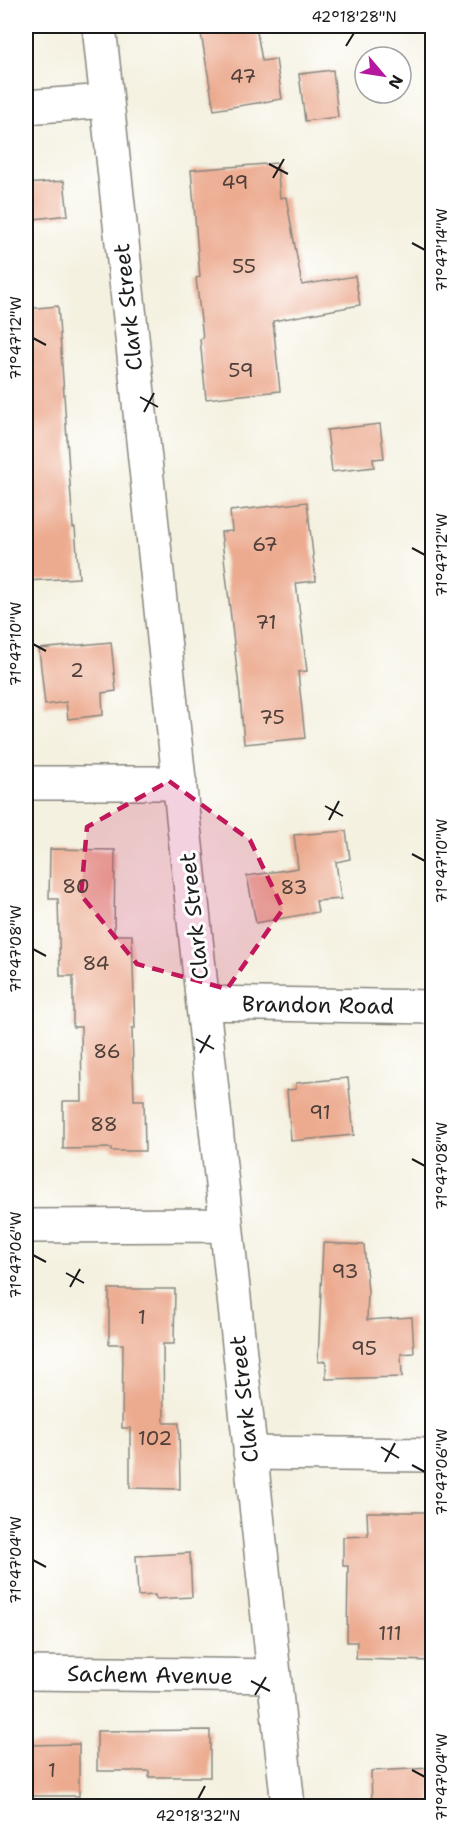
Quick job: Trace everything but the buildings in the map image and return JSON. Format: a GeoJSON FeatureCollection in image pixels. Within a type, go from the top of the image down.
{"type":"FeatureCollection","features":[{"type":"Feature","properties":{"kind":"street","name":"Clark Street"},"geometry":{"type":"LineString","coordinates":[[99,26],[288,1806]]}},
{"type":"Feature","properties":{"kind":"street"},"geometry":{"type":"LineString","coordinates":[[26,107],[106,101]]}},
{"type":"Feature","properties":{"kind":"street"},"geometry":{"type":"LineString","coordinates":[[26,783],[180,783]]}},
{"type":"Feature","properties":{"kind":"street","name":"Brandon Road"},"geometry":{"type":"LineString","coordinates":[[203,1003],[432,1007]]}},
{"type":"Feature","properties":{"kind":"street"},"geometry":{"type":"LineString","coordinates":[[26,1226],[226,1225]]}},
{"type":"Feature","properties":{"kind":"street"},"geometry":{"type":"LineString","coordinates":[[250,1453],[432,1455]]}},
{"type":"Feature","properties":{"kind":"street","name":"Sachem Avenue"},"geometry":{"type":"LineString","coordinates":[[26,1673],[274,1676]]}},
{"type":"Feature","properties":{"kind":"highlighted area"},"geometry":{"type":"Polygon","coordinates":[[[169,781],[250,840],[283,909],[227,989],[137,964],[81,895],[87,827],[169,781]]]}}]}
